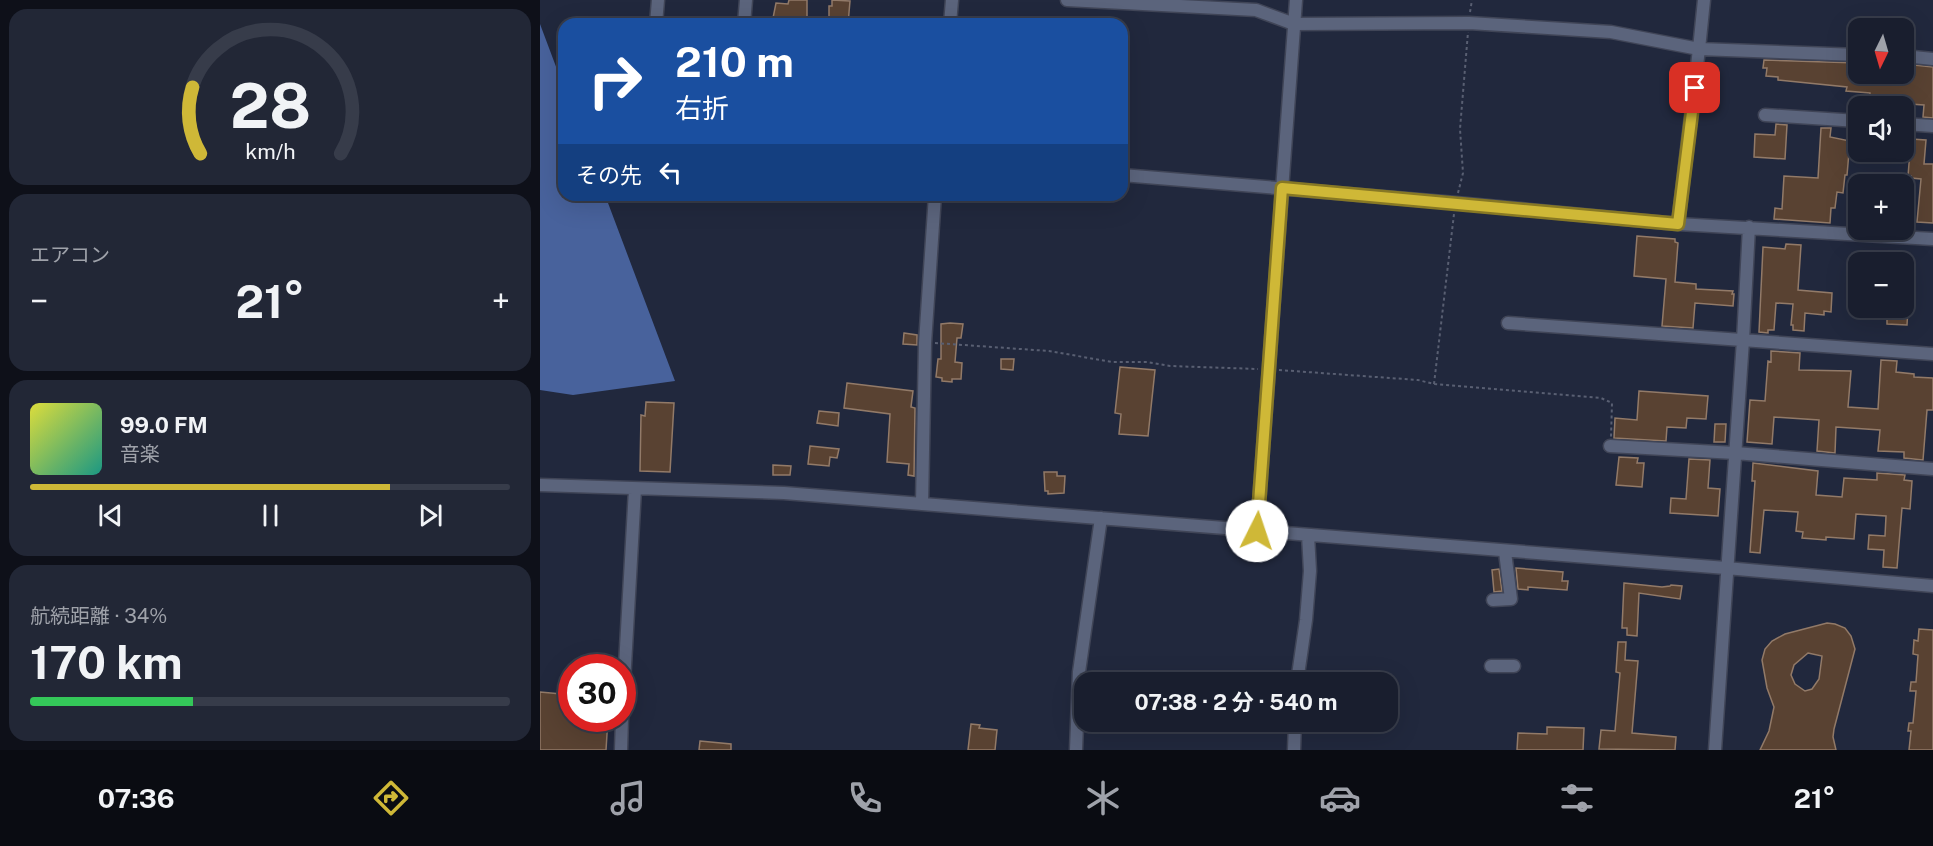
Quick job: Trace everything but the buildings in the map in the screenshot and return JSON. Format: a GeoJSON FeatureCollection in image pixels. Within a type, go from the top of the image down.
{"type":"FeatureCollection","features":[{"type":"Feature","properties":{"kind":"street"},"geometry":{"type":"LineString","coordinates":[[656,18],[658,0]]}},
{"type":"Feature","properties":{"kind":"street"},"geometry":{"type":"LineString","coordinates":[[744,18],[746,0]]}},
{"type":"Feature","properties":{"kind":"street"},"geometry":{"type":"LineString","coordinates":[[950,18],[952,0]]}},
{"type":"Feature","properties":{"kind":"street"},"geometry":{"type":"LineString","coordinates":[[1067,0],[1256,10],[1294,24],[1469,23],[1611,32],[1700,49],[1848,55]]}},
{"type":"Feature","properties":{"kind":"street"},"geometry":{"type":"LineString","coordinates":[[1257,531],[1296,0]]}},
{"type":"Feature","properties":{"kind":"street"},"geometry":{"type":"LineString","coordinates":[[1678,224],[1704,0]]}},
{"type":"Feature","properties":{"kind":"street"},"geometry":{"type":"LineString","coordinates":[[1914,57],[1933,59]]}},
{"type":"Feature","properties":{"kind":"street"},"geometry":{"type":"LineString","coordinates":[[1765,115],[1848,120]]}},
{"type":"Feature","properties":{"kind":"street"},"geometry":{"type":"LineString","coordinates":[[1914,125],[1933,126]]}},
{"type":"Feature","properties":{"kind":"street"},"geometry":{"type":"LineString","coordinates":[[1128,175],[1678,224],[1933,239]]}},
{"type":"Feature","properties":{"kind":"street"},"geometry":{"type":"LineString","coordinates":[[922,504],[925,343],[935,201]]}},
{"type":"Feature","properties":{"kind":"street"},"geometry":{"type":"LineString","coordinates":[[1715,750],[1749,227]]}},
{"type":"Feature","properties":{"kind":"street"},"geometry":{"type":"LineString","coordinates":[[1508,323],[1933,354]]}},
{"type":"Feature","properties":{"kind":"street"},"geometry":{"type":"LineString","coordinates":[[1610,446],[1736,453],[1933,469]]}},
{"type":"Feature","properties":{"kind":"street"},"geometry":{"type":"LineString","coordinates":[[540,485],[784,493],[1933,586]]}},
{"type":"Feature","properties":{"kind":"street"},"geometry":{"type":"LineString","coordinates":[[626,654],[635,489]]}},
{"type":"Feature","properties":{"kind":"street"},"geometry":{"type":"LineString","coordinates":[[1076,750],[1079,672],[1101,518]]}},
{"type":"Feature","properties":{"kind":"street"},"geometry":{"type":"LineString","coordinates":[[1298,672],[1310,571],[1308,535]]}},
{"type":"Feature","properties":{"kind":"street"},"geometry":{"type":"LineString","coordinates":[[1493,600],[1511,599],[1505,552]]}},
{"type":"Feature","properties":{"kind":"street"},"geometry":{"type":"LineString","coordinates":[[1491,666],[1514,666]]}},
{"type":"Feature","properties":{"kind":"street"},"geometry":{"type":"LineString","coordinates":[[621,750],[622,732]]}},
{"type":"Feature","properties":{"kind":"street"},"geometry":{"type":"LineString","coordinates":[[1294,750],[1295,732]]}},
{"type":"Feature","properties":{"kind":"path"},"geometry":{"type":"LineString","coordinates":[[925,343],[1049,351],[1112,362],[1147,362],[1170,366],[1418,380],[1434,384],[1601,398],[1612,403],[1610,446]]}},
{"type":"Feature","properties":{"kind":"water"},"geometry":{"type":"Polygon","coordinates":[[[540,24],[558,72],[558,201],[607,201],[675,381],[573,395],[540,390],[540,24]]]}},
{"type":"Feature","properties":{"kind":"route"},"geometry":{"type":"LineString","coordinates":[[1257,531],[1282,188],[1678,224],[1695,88]]}}]}
